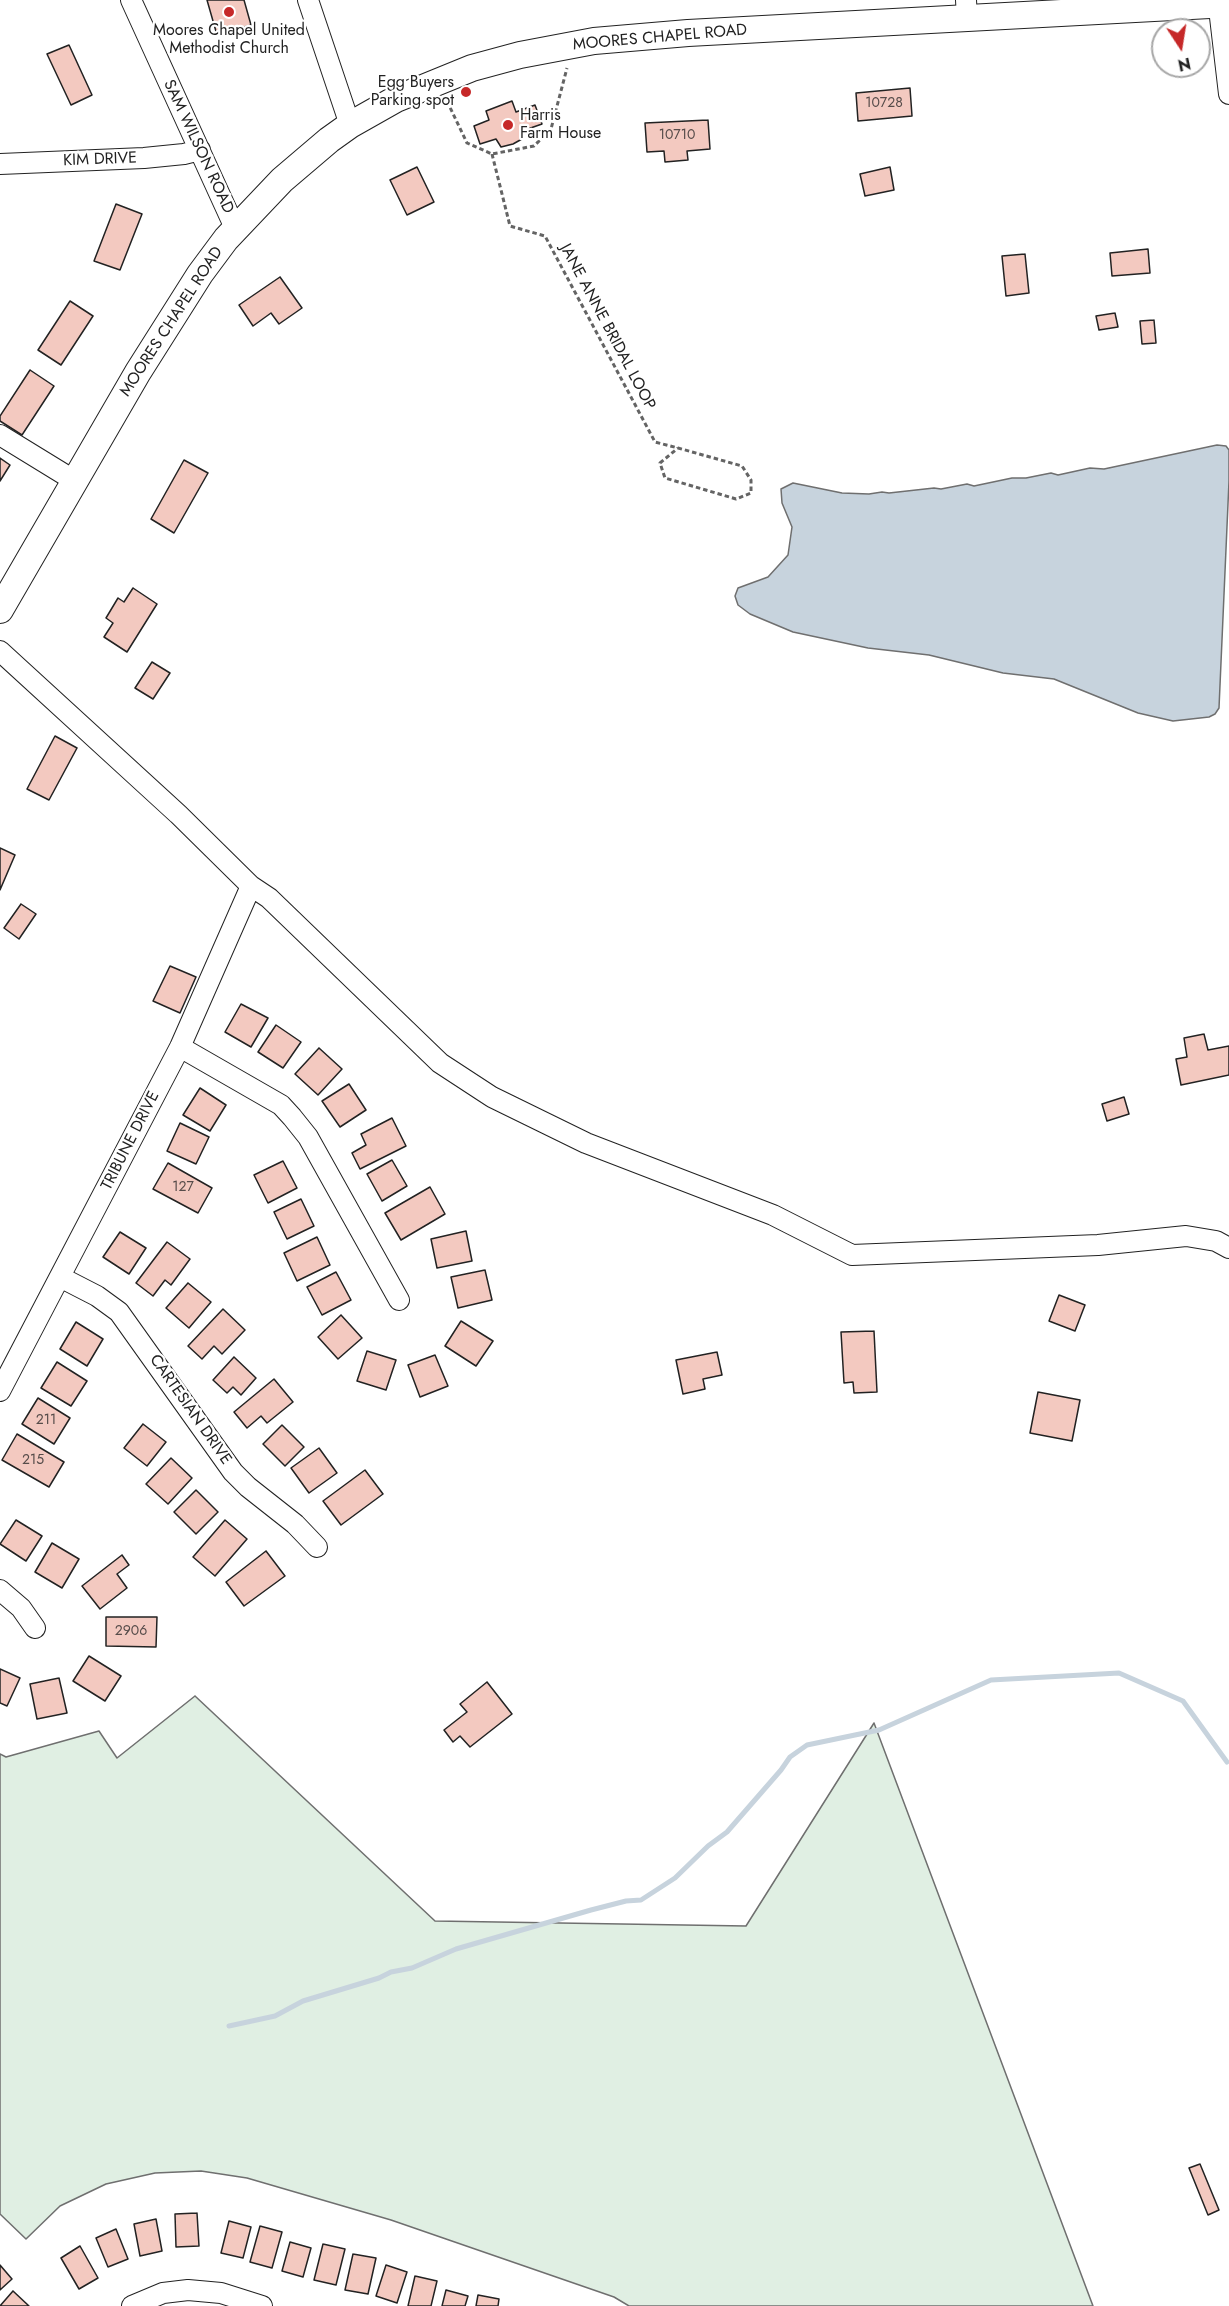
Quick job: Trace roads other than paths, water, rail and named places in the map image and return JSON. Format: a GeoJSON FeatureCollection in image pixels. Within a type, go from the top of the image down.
{"type":"FeatureCollection","features":[{"type":"Feature","properties":{"kind":"main road","name":"MOORES CHAPEL ROAD"},"geometry":{"type":"LineString","coordinates":[[0,610],[138,372],[195,283],[236,228],[282,180],[350,125],[396,99],[472,68],[520,55],[594,42],[967,9],[1222,3]]}},
{"type":"Feature","properties":{"kind":"street","name":"SAM WILSON ROAD"},"geometry":{"type":"LineString","coordinates":[[131,0],[236,228]]}},
{"type":"Feature","properties":{"kind":"street"},"geometry":{"type":"LineString","coordinates":[[308,0],[350,125]]}},
{"type":"Feature","properties":{"kind":"street"},"geometry":{"type":"LineString","coordinates":[[1222,3],[1229,94]]}},
{"type":"Feature","properties":{"kind":"street","name":"KIM DRIVE"},"geometry":{"type":"LineString","coordinates":[[0,164],[144,158],[200,150]]}},
{"type":"Feature","properties":{"kind":"street"},"geometry":{"type":"LineString","coordinates":[[0,435],[75,481]]}},
{"type":"Feature","properties":{"kind":"street"},"geometry":{"type":"LineString","coordinates":[[0,651],[178,814],[251,886],[269,898],[440,1063],[492,1097],[586,1143],[773,1215],[852,1255],[872,1256],[1098,1245],[1186,1236],[1216,1241],[1229,1248]]}},
{"type":"Feature","properties":{"kind":"street","name":"TRIBUNE DRIVE"},"geometry":{"type":"LineString","coordinates":[[0,1391],[180,1047],[251,886]]}},
{"type":"Feature","properties":{"kind":"street"},"geometry":{"type":"LineString","coordinates":[[180,1047],[281,1105],[292,1117],[308,1137],[399,1300]]}},
{"type":"Feature","properties":{"kind":"street","name":"CARTESIAN DRIVE"},"geometry":{"type":"LineString","coordinates":[[60,1277],[97,1296],[119,1312],[233,1472],[248,1487],[295,1524],[317,1547]]}},
{"type":"Feature","properties":{"kind":"street"},"geometry":{"type":"LineString","coordinates":[[0,1590],[21,1608],[35,1628]]}},
{"type":"Feature","properties":{"kind":"street"},"geometry":{"type":"LineString","coordinates":[[132,2306],[163,2293],[188,2290],[221,2293],[262,2306]]}},
{"type":"Feature","properties":{"kind":"waterway"},"geometry":{"type":"LineString","coordinates":[[229,2026],[275,2016],[303,2001],[379,1978],[391,1972],[412,1968],[456,1949],[591,1910],[626,1901],[641,1900],[675,1878],[708,1846],[727,1832],[790,1757],[807,1745],[879,1730],[991,1680],[1119,1673],[1183,1701],[1227,1762]]}},
{"type":"Feature","properties":{"kind":"place","name":"Moores Chapel United Methodist Church"},"geometry":{"type":"Point","coordinates":[229,12]}},
{"type":"Feature","properties":{"kind":"place","name":"Egg Buyers Parking spot"},"geometry":{"type":"Point","coordinates":[466,92]}},
{"type":"Feature","properties":{"kind":"place","name":"Harris Farm House"},"geometry":{"type":"Point","coordinates":[508,125]}}]}
